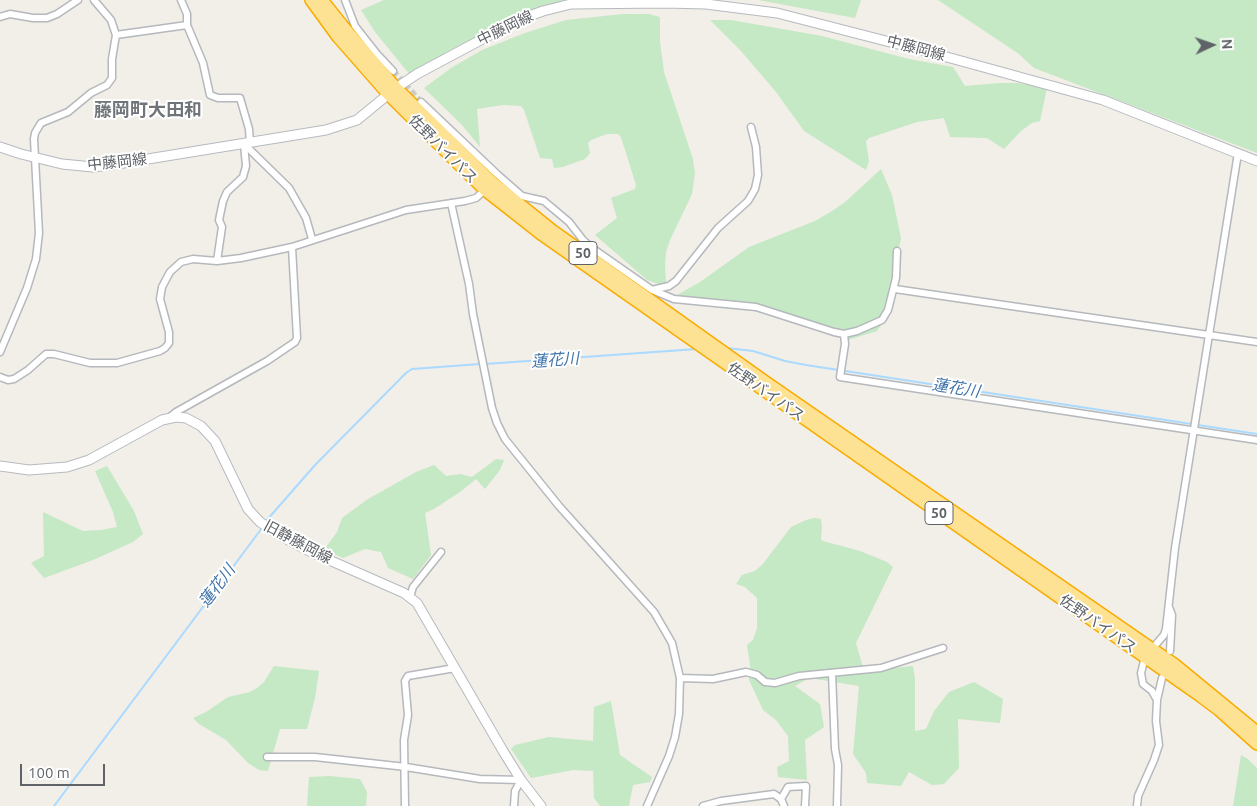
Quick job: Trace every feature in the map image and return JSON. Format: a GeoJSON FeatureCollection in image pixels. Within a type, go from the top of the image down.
{"type":"FeatureCollection","features":[{"type":"Feature","properties":{"kind":"highway","name":"佐野バイパス"},"geometry":{"type":"LineString","coordinates":[[311,0],[338,37],[392,92],[492,183],[541,234],[664,322],[1148,653],[1204,687],[1257,732]]}},
{"type":"Feature","properties":{"kind":"highway","name":"佐野バイパス"},"geometry":{"type":"LineString","coordinates":[[322,0],[392,92]]}},
{"type":"Feature","properties":{"kind":"highway","name":"佐野バイパス"},"geometry":{"type":"LineString","coordinates":[[1148,653],[1219,710],[1257,744]]}},
{"type":"Feature","properties":{"kind":"main road","name":"中藤岡線"},"geometry":{"type":"LineString","coordinates":[[0,146],[35,158],[79,167],[111,165],[326,130],[351,123],[366,114],[417,74],[518,20],[543,11],[571,4],[706,4],[749,9],[802,19],[1077,92],[1127,109],[1257,161]]}},
{"type":"Feature","properties":{"kind":"main road"},"geometry":{"type":"LineString","coordinates":[[0,466],[29,470],[73,465],[98,455],[155,423],[170,418]]}},
{"type":"Feature","properties":{"kind":"main road","name":"旧静藤岡線"},"geometry":{"type":"LineString","coordinates":[[170,418],[186,418],[196,422],[210,434],[248,509],[255,518],[270,530],[311,552],[397,589],[417,603],[521,780],[541,806]]}},
{"type":"Feature","properties":{"kind":"street"},"geometry":{"type":"LineString","coordinates":[[0,17],[10,14],[33,18],[47,18],[57,14],[78,0]]}},
{"type":"Feature","properties":{"kind":"street"},"geometry":{"type":"LineString","coordinates":[[0,352],[27,288],[36,259],[39,233],[35,133],[41,123],[68,112],[91,93],[107,85],[112,78],[112,60],[116,35],[111,20],[94,0]]}},
{"type":"Feature","properties":{"kind":"street"},"geometry":{"type":"LineString","coordinates":[[181,0],[187,14],[187,25],[203,62],[210,95],[218,98],[240,98],[249,129],[246,166],[242,177],[228,192],[223,201],[219,220],[222,227],[217,261]]}},
{"type":"Feature","properties":{"kind":"street"},"geometry":{"type":"LineString","coordinates":[[345,0],[355,26],[393,71]]}},
{"type":"Feature","properties":{"kind":"street"},"geometry":{"type":"LineString","coordinates":[[116,35],[187,25]]}},
{"type":"Feature","properties":{"kind":"street"},"geometry":{"type":"LineString","coordinates":[[421,102],[492,183],[522,196],[544,201],[569,222],[592,248],[652,290],[674,299],[756,307],[844,334],[871,326],[882,320],[891,301],[894,289],[897,251]]}},
{"type":"Feature","properties":{"kind":"street"},"geometry":{"type":"LineString","coordinates":[[652,290],[669,286],[676,281],[718,228],[748,201],[756,189],[758,175],[756,147],[751,127]]}},
{"type":"Feature","properties":{"kind":"street"},"geometry":{"type":"LineString","coordinates":[[247,144],[288,188],[306,218],[312,240]]}},
{"type":"Feature","properties":{"kind":"street"},"geometry":{"type":"LineString","coordinates":[[1157,700],[1152,691],[1143,684],[1141,673],[1148,653],[1164,635],[1238,153]]}},
{"type":"Feature","properties":{"kind":"street"},"geometry":{"type":"LineString","coordinates":[[0,377],[8,380],[14,379],[46,354],[54,354],[90,363],[118,363],[166,348],[169,343],[160,299],[162,287],[170,272],[181,262],[193,259],[217,261],[241,258],[292,247],[406,210],[476,198],[492,183]]}},
{"type":"Feature","properties":{"kind":"street"},"geometry":{"type":"LineString","coordinates":[[451,203],[469,284],[492,408],[505,439],[559,506],[654,612],[672,643],[680,678],[680,699],[675,737],[669,756],[647,806]]}},
{"type":"Feature","properties":{"kind":"street"},"geometry":{"type":"LineString","coordinates":[[170,418],[176,412],[267,361],[295,342],[297,338],[292,247]]}},
{"type":"Feature","properties":{"kind":"street"},"geometry":{"type":"LineString","coordinates":[[894,289],[1257,342]]}},
{"type":"Feature","properties":{"kind":"street"},"geometry":{"type":"LineString","coordinates":[[844,334],[845,344],[840,377],[1196,427],[1257,440]]}},
{"type":"Feature","properties":{"kind":"street"},"geometry":{"type":"LineString","coordinates":[[410,597],[413,587],[441,552]]}},
{"type":"Feature","properties":{"kind":"street"},"geometry":{"type":"LineString","coordinates":[[1168,606],[1172,615],[1170,651]]}},
{"type":"Feature","properties":{"kind":"street"},"geometry":{"type":"LineString","coordinates":[[680,678],[713,680],[746,672],[757,675],[765,682],[775,683],[799,676],[881,668],[943,648]]}},
{"type":"Feature","properties":{"kind":"street"},"geometry":{"type":"LineString","coordinates":[[405,806],[406,767],[404,740],[408,715],[405,681],[408,676],[455,668]]}},
{"type":"Feature","properties":{"kind":"street"},"geometry":{"type":"LineString","coordinates":[[832,673],[835,749],[838,765],[836,806]]}},
{"type":"Feature","properties":{"kind":"street"},"geometry":{"type":"LineString","coordinates":[[1137,806],[1138,796],[1154,760],[1158,745],[1157,700],[1162,678]]}},
{"type":"Feature","properties":{"kind":"street"},"geometry":{"type":"LineString","coordinates":[[267,758],[315,757],[406,767],[480,779],[521,780],[516,791],[514,806]]}},
{"type":"Feature","properties":{"kind":"street"},"geometry":{"type":"LineString","coordinates":[[783,803],[788,787],[806,786],[805,806]]}},
{"type":"Feature","properties":{"kind":"street"},"geometry":{"type":"LineString","coordinates":[[703,806],[721,800],[769,794],[778,796],[783,803]]}},
{"type":"Feature","properties":{"kind":"green space"},"geometry":{"type":"Polygon","coordinates":[[[384,0],[586,0],[546,7],[509,20],[448,51],[411,76],[375,32],[361,10],[384,0]]]}},
{"type":"Feature","properties":{"kind":"green space"},"geometry":{"type":"Polygon","coordinates":[[[758,0],[861,0],[855,18],[758,0]]]}},
{"type":"Feature","properties":{"kind":"green space"},"geometry":{"type":"Polygon","coordinates":[[[938,0],[1257,0],[1257,153],[1034,68],[1019,54],[938,0]]]}},
{"type":"Feature","properties":{"kind":"green space"},"geometry":{"type":"Polygon","coordinates":[[[623,14],[649,14],[660,17],[660,41],[664,72],[693,159],[695,173],[692,194],[666,252],[666,285],[647,280],[595,235],[617,218],[611,198],[635,189],[636,185],[621,137],[618,134],[607,134],[591,140],[588,143],[590,153],[585,159],[563,167],[554,168],[552,159],[540,158],[521,106],[503,105],[477,109],[480,147],[462,125],[424,88],[451,68],[482,50],[525,33],[566,20],[623,14]]]}},
{"type":"Feature","properties":{"kind":"green space"},"geometry":{"type":"Polygon","coordinates":[[[710,20],[731,20],[822,36],[909,59],[953,67],[965,86],[1017,83],[1047,88],[1040,121],[1032,123],[1021,131],[1004,149],[987,138],[950,137],[944,118],[917,122],[869,138],[866,141],[869,161],[866,170],[804,131],[776,92],[741,51],[710,20]]]}},
{"type":"Feature","properties":{"kind":"green space"},"geometry":{"type":"Polygon","coordinates":[[[881,169],[892,195],[901,238],[885,320],[877,331],[848,340],[762,311],[677,295],[700,282],[749,247],[815,221],[832,211],[844,203],[881,169]]]}},
{"type":"Feature","properties":{"kind":"green space"},"geometry":{"type":"Polygon","coordinates":[[[496,459],[504,460],[500,470],[485,489],[476,479],[460,492],[425,513],[431,555],[413,579],[388,568],[381,552],[365,549],[343,558],[324,550],[337,532],[342,518],[368,499],[416,472],[434,465],[446,476],[460,474],[472,477],[496,459]]]}},
{"type":"Feature","properties":{"kind":"green space"},"geometry":{"type":"Polygon","coordinates":[[[107,466],[134,511],[143,534],[133,542],[93,560],[44,578],[31,563],[44,556],[43,512],[83,531],[117,527],[113,512],[95,471],[107,466]]]}},
{"type":"Feature","properties":{"kind":"green space"},"geometry":{"type":"Polygon","coordinates":[[[814,518],[821,519],[821,539],[823,541],[860,551],[887,562],[893,567],[856,643],[864,671],[913,666],[915,679],[915,731],[926,729],[934,711],[949,692],[974,682],[1003,699],[1000,723],[958,719],[959,768],[944,784],[932,785],[909,772],[901,786],[867,783],[866,773],[853,754],[859,686],[809,678],[795,686],[820,704],[824,727],[805,740],[807,780],[778,777],[777,767],[789,761],[788,736],[776,720],[763,710],[749,680],[750,665],[747,645],[753,640],[757,628],[757,598],[745,587],[736,584],[742,575],[755,571],[762,565],[791,527],[814,518]]]}},
{"type":"Feature","properties":{"kind":"green space"},"geometry":{"type":"Polygon","coordinates":[[[274,666],[319,671],[315,698],[307,729],[280,729],[268,771],[259,770],[248,763],[226,740],[199,724],[193,718],[206,712],[228,697],[250,692],[257,688],[264,682],[274,666]]]}},
{"type":"Feature","properties":{"kind":"green space"},"geometry":{"type":"Polygon","coordinates":[[[611,701],[620,755],[652,777],[650,782],[633,785],[629,806],[600,806],[594,798],[593,771],[573,770],[531,778],[511,749],[515,745],[549,737],[593,741],[594,707],[611,701]]]}},
{"type":"Feature","properties":{"kind":"green space"},"geometry":{"type":"Polygon","coordinates":[[[1241,755],[1257,768],[1257,806],[1233,806],[1241,755]]]}},
{"type":"Feature","properties":{"kind":"green space"},"geometry":{"type":"Polygon","coordinates":[[[330,776],[360,779],[367,792],[366,806],[307,806],[309,777],[330,776]]]}},
{"type":"Feature","properties":{"kind":"waterway","name":"蓮花川"},"geometry":{"type":"LineString","coordinates":[[727,348],[753,351],[806,365],[1257,434]]}},
{"type":"Feature","properties":{"kind":"waterway","name":"蓮花川"},"geometry":{"type":"LineString","coordinates":[[485,364],[697,349]]}},
{"type":"Feature","properties":{"kind":"waterway","name":"蓮花川"},"geometry":{"type":"LineString","coordinates":[[266,521],[316,464],[406,373],[412,369],[480,364]]}},
{"type":"Feature","properties":{"kind":"waterway","name":"蓮花川"},"geometry":{"type":"LineString","coordinates":[[54,806],[262,528]]}},
{"type":"Feature","properties":{"kind":"tunnel"},"geometry":{"type":"LineString","coordinates":[[393,71],[421,102]]}},
{"type":"Feature","properties":{"kind":"district","name":"藤岡町大田和"},"geometry":{"type":"Point","coordinates":[148,110]}}]}
